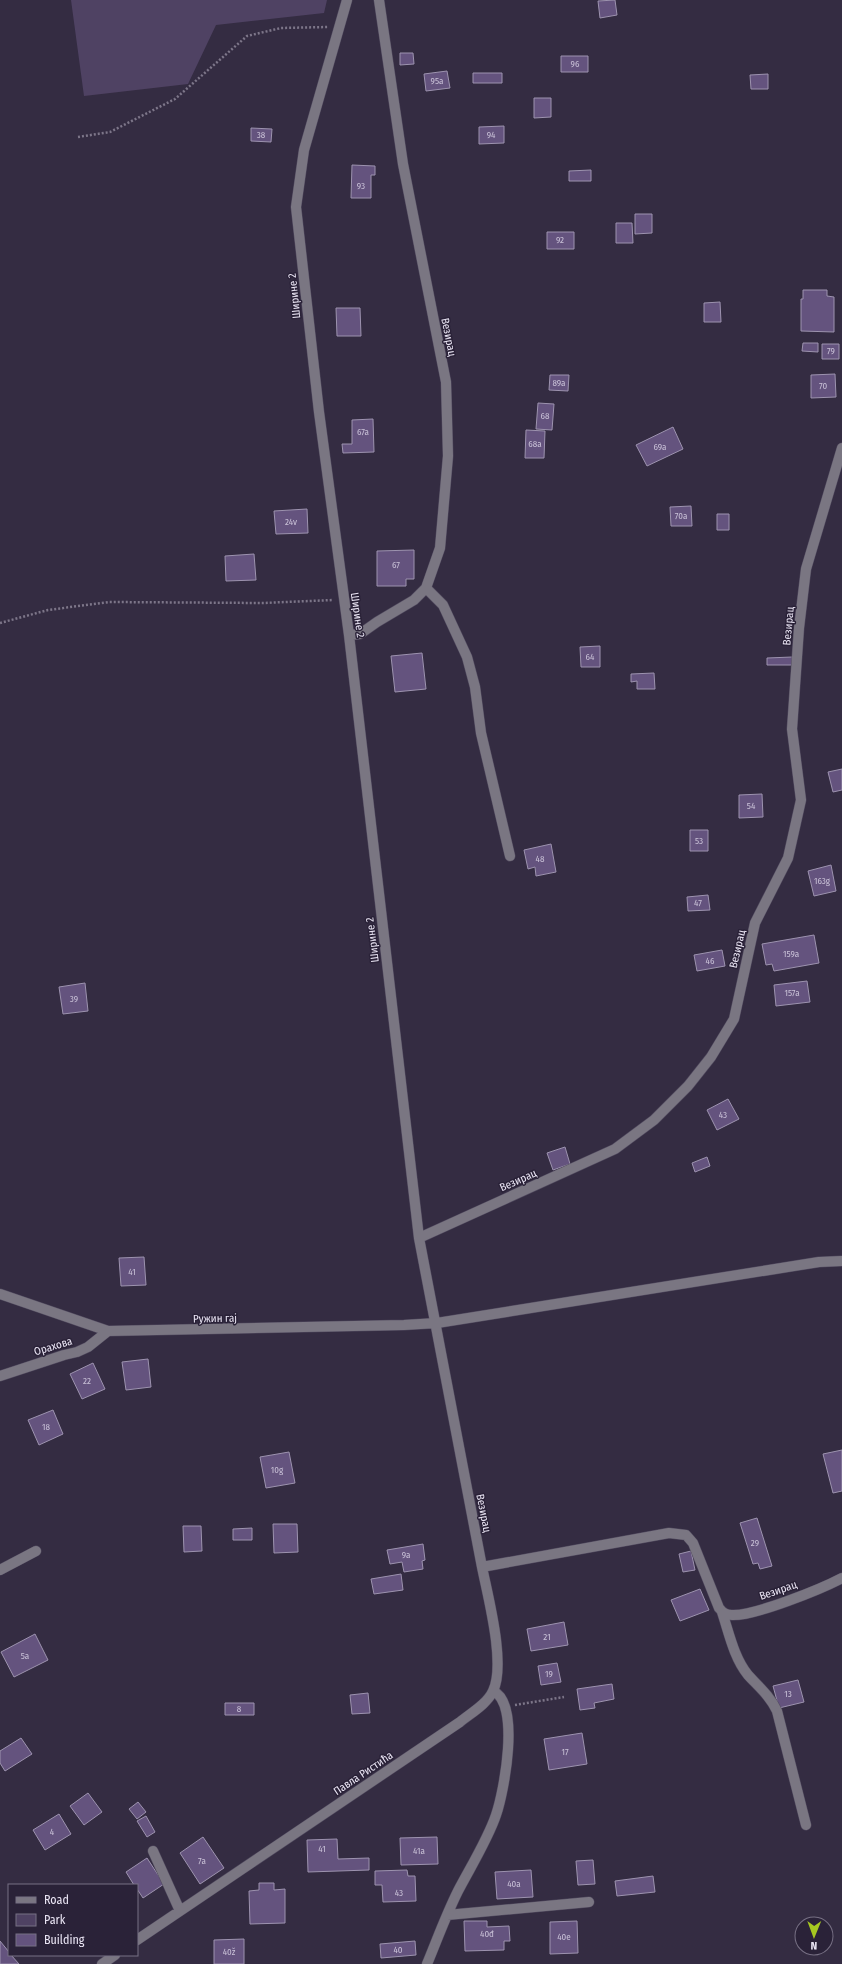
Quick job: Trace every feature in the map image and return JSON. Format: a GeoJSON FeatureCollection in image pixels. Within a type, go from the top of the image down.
{"type":"FeatureCollection","features":[{"type":"Feature","properties":{"kind":"street","name":"Ширине 2"},"geometry":{"type":"LineString","coordinates":[[347,0],[304,150],[296,207],[319,412],[343,600],[349,635],[419,1238]]}},
{"type":"Feature","properties":{"kind":"street","name":"Везирац"},"geometry":{"type":"LineString","coordinates":[[349,635],[360,634],[376,622],[414,600],[426,588],[440,548],[448,456],[446,382],[403,164],[379,0]]}},
{"type":"Feature","properties":{"kind":"street","name":"Везирац"},"geometry":{"type":"LineString","coordinates":[[482,1567],[437,1322],[419,1238],[615,1149],[654,1120],[688,1086],[711,1057],[734,1018],[755,923],[788,858],[801,800],[792,729],[799,628],[806,568],[842,448]]}},
{"type":"Feature","properties":{"kind":"street"},"geometry":{"type":"LineString","coordinates":[[426,588],[443,605],[467,657],[475,687],[480,733],[510,856]]}},
{"type":"Feature","properties":{"kind":"street","name":"Ружин гај"},"geometry":{"type":"LineString","coordinates":[[0,1294],[108,1331],[314,1328],[437,1322],[819,1262],[842,1261]]}},
{"type":"Feature","properties":{"kind":"street","name":"Орахова"},"geometry":{"type":"LineString","coordinates":[[0,1376],[77,1352],[88,1347],[108,1331]]}},
{"type":"Feature","properties":{"kind":"street"},"geometry":{"type":"LineString","coordinates":[[482,1567],[669,1533],[686,1535],[693,1543],[719,1608],[722,1612],[732,1645],[741,1663],[748,1674],[770,1698],[777,1711],[806,1825]]}},
{"type":"Feature","properties":{"kind":"street"},"geometry":{"type":"LineString","coordinates":[[0,1570],[36,1551]]}},
{"type":"Feature","properties":{"kind":"street","name":"Павла Ристића"},"geometry":{"type":"LineString","coordinates":[[138,1939],[460,1722],[483,1703],[493,1691],[498,1675],[497,1653],[482,1567]]}},
{"type":"Feature","properties":{"kind":"street","name":"Везирац"},"geometry":{"type":"LineString","coordinates":[[722,1612],[733,1615],[752,1612],[822,1588],[842,1578]]}},
{"type":"Feature","properties":{"kind":"street"},"geometry":{"type":"LineString","coordinates":[[427,1964],[447,1915],[496,1816],[504,1789],[508,1727],[505,1707],[500,1695],[493,1691]]}},
{"type":"Feature","properties":{"kind":"street"},"geometry":{"type":"LineString","coordinates":[[153,1851],[180,1911]]}},
{"type":"Feature","properties":{"kind":"street"},"geometry":{"type":"LineString","coordinates":[[447,1915],[589,1902]]}},
{"type":"Feature","properties":{"kind":"street"},"geometry":{"type":"LineString","coordinates":[[102,1964],[114,1956]]}},
{"type":"Feature","properties":{"kind":"path"},"geometry":{"type":"LineString","coordinates":[[78,137],[110,132],[175,99],[247,36],[281,28],[340,27]]}},
{"type":"Feature","properties":{"kind":"path"},"geometry":{"type":"LineString","coordinates":[[0,623],[48,610],[108,602],[263,603],[343,600]]}},
{"type":"Feature","properties":{"kind":"path"},"geometry":{"type":"LineString","coordinates":[[505,1707],[564,1697]]}},
{"type":"Feature","properties":{"kind":"green space"},"geometry":{"type":"Polygon","coordinates":[[[71,0],[327,0],[324,13],[216,25],[188,84],[84,96],[71,0]]]}},
{"type":"Feature","properties":{"kind":"building"},"geometry":{"type":"Polygon","coordinates":[[[615,0],[617,15],[600,18],[598,1],[615,0]]]}},
{"type":"Feature","properties":{"kind":"building"},"geometry":{"type":"Polygon","coordinates":[[[400,53],[413,53],[414,64],[400,65],[400,53]]]}},
{"type":"Feature","properties":{"kind":"building"},"geometry":{"type":"Polygon","coordinates":[[[561,56],[588,56],[588,72],[561,72],[561,56]]]}},
{"type":"Feature","properties":{"kind":"building"},"geometry":{"type":"Polygon","coordinates":[[[447,71],[450,88],[426,91],[424,74],[447,71]]]}},
{"type":"Feature","properties":{"kind":"building"},"geometry":{"type":"Polygon","coordinates":[[[473,73],[502,73],[502,83],[473,83],[473,73]]]}},
{"type":"Feature","properties":{"kind":"building"},"geometry":{"type":"Polygon","coordinates":[[[768,74],[768,89],[751,89],[750,75],[768,74]]]}},
{"type":"Feature","properties":{"kind":"building"},"geometry":{"type":"Polygon","coordinates":[[[534,98],[551,98],[551,117],[534,118],[534,98]]]}},
{"type":"Feature","properties":{"kind":"building"},"geometry":{"type":"Polygon","coordinates":[[[504,126],[504,143],[479,144],[479,127],[504,126]]]}},
{"type":"Feature","properties":{"kind":"building"},"geometry":{"type":"Polygon","coordinates":[[[251,128],[272,129],[271,142],[251,141],[251,128]]]}},
{"type":"Feature","properties":{"kind":"building"},"geometry":{"type":"Polygon","coordinates":[[[352,165],[375,166],[375,175],[371,175],[371,198],[351,198],[352,165]]]}},
{"type":"Feature","properties":{"kind":"building"},"geometry":{"type":"Polygon","coordinates":[[[591,170],[591,181],[569,181],[569,171],[591,170]]]}},
{"type":"Feature","properties":{"kind":"building"},"geometry":{"type":"Polygon","coordinates":[[[635,214],[652,214],[652,233],[635,234],[635,214]]]}},
{"type":"Feature","properties":{"kind":"building"},"geometry":{"type":"Polygon","coordinates":[[[616,223],[632,223],[633,243],[616,243],[616,223]]]}},
{"type":"Feature","properties":{"kind":"building"},"geometry":{"type":"Polygon","coordinates":[[[547,232],[574,232],[574,249],[547,249],[547,232]]]}},
{"type":"Feature","properties":{"kind":"building"},"geometry":{"type":"Polygon","coordinates":[[[803,290],[827,290],[827,296],[834,297],[834,332],[801,331],[801,299],[803,299],[803,290]]]}},
{"type":"Feature","properties":{"kind":"building"},"geometry":{"type":"Polygon","coordinates":[[[720,302],[721,322],[704,322],[704,303],[720,302]]]}},
{"type":"Feature","properties":{"kind":"building"},"geometry":{"type":"Polygon","coordinates":[[[336,308],[360,308],[361,336],[337,336],[336,308]]]}},
{"type":"Feature","properties":{"kind":"building"},"geometry":{"type":"Polygon","coordinates":[[[803,343],[818,343],[818,352],[802,351],[803,343]]]}},
{"type":"Feature","properties":{"kind":"building"},"geometry":{"type":"Polygon","coordinates":[[[822,344],[839,344],[839,359],[822,359],[822,344]]]}},
{"type":"Feature","properties":{"kind":"building"},"geometry":{"type":"Polygon","coordinates":[[[835,374],[836,397],[811,398],[811,375],[835,374]]]}},
{"type":"Feature","properties":{"kind":"building"},"geometry":{"type":"Polygon","coordinates":[[[550,375],[569,375],[568,391],[549,390],[550,375]]]}},
{"type":"Feature","properties":{"kind":"building"},"geometry":{"type":"Polygon","coordinates":[[[538,403],[554,404],[552,430],[536,429],[538,403]]]}},
{"type":"Feature","properties":{"kind":"building"},"geometry":{"type":"Polygon","coordinates":[[[373,419],[374,452],[343,453],[342,444],[352,444],[352,420],[373,419]]]}},
{"type":"Feature","properties":{"kind":"building"},"geometry":{"type":"Polygon","coordinates":[[[673,427],[683,449],[647,466],[636,445],[673,427]]]}},
{"type":"Feature","properties":{"kind":"building"},"geometry":{"type":"Polygon","coordinates":[[[526,430],[545,431],[544,458],[525,458],[526,430]]]}},
{"type":"Feature","properties":{"kind":"building"},"geometry":{"type":"Polygon","coordinates":[[[691,506],[692,526],[671,526],[670,507],[691,506]]]}},
{"type":"Feature","properties":{"kind":"building"},"geometry":{"type":"Polygon","coordinates":[[[307,509],[308,533],[276,534],[274,511],[307,509]]]}},
{"type":"Feature","properties":{"kind":"building"},"geometry":{"type":"Polygon","coordinates":[[[717,514],[729,514],[729,530],[717,530],[717,514]]]}},
{"type":"Feature","properties":{"kind":"building"},"geometry":{"type":"Polygon","coordinates":[[[414,550],[414,579],[406,579],[406,586],[377,586],[377,551],[414,550]]]}},
{"type":"Feature","properties":{"kind":"building"},"geometry":{"type":"Polygon","coordinates":[[[254,554],[256,580],[226,581],[225,556],[254,554]]]}},
{"type":"Feature","properties":{"kind":"building"},"geometry":{"type":"Polygon","coordinates":[[[600,646],[600,667],[581,667],[580,647],[600,646]]]}},
{"type":"Feature","properties":{"kind":"building"},"geometry":{"type":"Polygon","coordinates":[[[422,653],[426,689],[395,692],[391,656],[422,653]]]}},
{"type":"Feature","properties":{"kind":"building"},"geometry":{"type":"Polygon","coordinates":[[[792,657],[792,665],[767,665],[767,658],[792,657]]]}},
{"type":"Feature","properties":{"kind":"building"},"geometry":{"type":"Polygon","coordinates":[[[654,673],[655,689],[637,689],[637,681],[631,682],[631,674],[654,673]]]}},
{"type":"Feature","properties":{"kind":"building"},"geometry":{"type":"Polygon","coordinates":[[[842,769],[842,790],[833,792],[828,772],[842,769]]]}},
{"type":"Feature","properties":{"kind":"building"},"geometry":{"type":"Polygon","coordinates":[[[762,794],[763,817],[739,818],[739,795],[762,794]]]}},
{"type":"Feature","properties":{"kind":"building"},"geometry":{"type":"Polygon","coordinates":[[[690,830],[708,830],[708,851],[690,851],[690,830]]]}},
{"type":"Feature","properties":{"kind":"building"},"geometry":{"type":"Polygon","coordinates":[[[551,844],[556,872],[536,876],[535,867],[528,869],[524,850],[551,844]]]}},
{"type":"Feature","properties":{"kind":"building"},"geometry":{"type":"Polygon","coordinates":[[[831,865],[836,891],[814,896],[808,871],[831,865]]]}},
{"type":"Feature","properties":{"kind":"building"},"geometry":{"type":"Polygon","coordinates":[[[708,895],[710,910],[688,911],[687,897],[708,895]]]}},
{"type":"Feature","properties":{"kind":"building"},"geometry":{"type":"Polygon","coordinates":[[[814,935],[819,963],[774,971],[772,964],[766,965],[762,944],[814,935]]]}},
{"type":"Feature","properties":{"kind":"building"},"geometry":{"type":"Polygon","coordinates":[[[722,950],[725,966],[697,971],[694,955],[722,950]]]}},
{"type":"Feature","properties":{"kind":"building"},"geometry":{"type":"Polygon","coordinates":[[[807,981],[810,1002],[776,1006],[774,985],[807,981]]]}},
{"type":"Feature","properties":{"kind":"building"},"geometry":{"type":"Polygon","coordinates":[[[85,983],[88,1011],[63,1014],[59,987],[85,983]]]}},
{"type":"Feature","properties":{"kind":"building"},"geometry":{"type":"Polygon","coordinates":[[[728,1099],[739,1119],[717,1130],[707,1110],[728,1099]]]}},
{"type":"Feature","properties":{"kind":"building"},"geometry":{"type":"Polygon","coordinates":[[[565,1147],[570,1164],[553,1170],[547,1153],[565,1147]]]}},
{"type":"Feature","properties":{"kind":"building"},"geometry":{"type":"Polygon","coordinates":[[[707,1157],[710,1166],[695,1172],[692,1163],[707,1157]]]}},
{"type":"Feature","properties":{"kind":"building"},"geometry":{"type":"Polygon","coordinates":[[[144,1257],[146,1285],[121,1286],[119,1258],[144,1257]]]}},
{"type":"Feature","properties":{"kind":"building"},"geometry":{"type":"Polygon","coordinates":[[[148,1359],[151,1387],[126,1390],[122,1362],[148,1359]]]}},
{"type":"Feature","properties":{"kind":"building"},"geometry":{"type":"Polygon","coordinates":[[[93,1363],[105,1389],[82,1399],[70,1374],[93,1363]]]}},
{"type":"Feature","properties":{"kind":"building"},"geometry":{"type":"Polygon","coordinates":[[[53,1410],[63,1434],[39,1445],[28,1420],[53,1410]]]}},
{"type":"Feature","properties":{"kind":"building"},"geometry":{"type":"Polygon","coordinates":[[[842,1450],[842,1491],[833,1493],[823,1454],[842,1450]]]}},
{"type":"Feature","properties":{"kind":"building"},"geometry":{"type":"Polygon","coordinates":[[[289,1452],[295,1483],[266,1488],[260,1457],[289,1452]]]}},
{"type":"Feature","properties":{"kind":"building"},"geometry":{"type":"Polygon","coordinates":[[[757,1518],[772,1566],[760,1569],[758,1563],[753,1564],[740,1523],[757,1518]]]}},
{"type":"Feature","properties":{"kind":"building"},"geometry":{"type":"Polygon","coordinates":[[[273,1524],[297,1524],[298,1552],[274,1553],[273,1524]]]}},
{"type":"Feature","properties":{"kind":"building"},"geometry":{"type":"Polygon","coordinates":[[[183,1526],[201,1526],[202,1551],[184,1552],[183,1526]]]}},
{"type":"Feature","properties":{"kind":"building"},"geometry":{"type":"Polygon","coordinates":[[[252,1528],[252,1540],[233,1540],[233,1529],[252,1528]]]}},
{"type":"Feature","properties":{"kind":"building"},"geometry":{"type":"Polygon","coordinates":[[[423,1544],[425,1560],[422,1561],[423,1569],[404,1572],[402,1562],[390,1564],[387,1550],[423,1544]]]}},
{"type":"Feature","properties":{"kind":"building"},"geometry":{"type":"Polygon","coordinates":[[[691,1551],[695,1570],[683,1572],[679,1554],[691,1551]]]}},
{"type":"Feature","properties":{"kind":"building"},"geometry":{"type":"Polygon","coordinates":[[[401,1574],[403,1590],[374,1594],[371,1579],[401,1574]]]}},
{"type":"Feature","properties":{"kind":"building"},"geometry":{"type":"Polygon","coordinates":[[[700,1589],[709,1610],[680,1621],[671,1600],[700,1589]]]}},
{"type":"Feature","properties":{"kind":"building"},"geometry":{"type":"Polygon","coordinates":[[[564,1622],[568,1645],[531,1651],[527,1629],[564,1622]]]}},
{"type":"Feature","properties":{"kind":"building"},"geometry":{"type":"Polygon","coordinates":[[[35,1634],[48,1660],[14,1677],[1,1652],[35,1634]]]}},
{"type":"Feature","properties":{"kind":"building"},"geometry":{"type":"Polygon","coordinates":[[[557,1663],[561,1682],[541,1685],[538,1666],[557,1663]]]}},
{"type":"Feature","properties":{"kind":"building"},"geometry":{"type":"Polygon","coordinates":[[[798,1680],[804,1702],[779,1708],[773,1686],[798,1680]]]}},
{"type":"Feature","properties":{"kind":"building"},"geometry":{"type":"Polygon","coordinates":[[[612,1684],[614,1699],[594,1703],[595,1708],[580,1710],[577,1689],[612,1684]]]}},
{"type":"Feature","properties":{"kind":"building"},"geometry":{"type":"Polygon","coordinates":[[[368,1693],[370,1713],[352,1714],[350,1695],[368,1693]]]}},
{"type":"Feature","properties":{"kind":"building"},"geometry":{"type":"Polygon","coordinates":[[[225,1703],[254,1703],[254,1715],[225,1715],[225,1703]]]}},
{"type":"Feature","properties":{"kind":"building"},"geometry":{"type":"Polygon","coordinates":[[[582,1733],[587,1764],[549,1770],[544,1739],[582,1733]]]}},
{"type":"Feature","properties":{"kind":"building"},"geometry":{"type":"Polygon","coordinates":[[[21,1738],[32,1754],[5,1771],[0,1763],[0,1751],[21,1738]]]}},
{"type":"Feature","properties":{"kind":"building"},"geometry":{"type":"Polygon","coordinates":[[[88,1793],[102,1812],[84,1825],[70,1806],[88,1793]]]}},
{"type":"Feature","properties":{"kind":"building"},"geometry":{"type":"Polygon","coordinates":[[[138,1802],[146,1812],[137,1819],[129,1809],[138,1802]]]}},
{"type":"Feature","properties":{"kind":"building"},"geometry":{"type":"Polygon","coordinates":[[[59,1814],[71,1834],[45,1850],[33,1830],[59,1814]]]}},
{"type":"Feature","properties":{"kind":"building"},"geometry":{"type":"Polygon","coordinates":[[[146,1816],[155,1832],[147,1837],[137,1821],[146,1816]]]}},
{"type":"Feature","properties":{"kind":"building"},"geometry":{"type":"Polygon","coordinates":[[[203,1837],[224,1868],[200,1884],[180,1853],[203,1837]]]}},
{"type":"Feature","properties":{"kind":"building"},"geometry":{"type":"Polygon","coordinates":[[[437,1837],[438,1864],[401,1865],[400,1838],[437,1837]]]}},
{"type":"Feature","properties":{"kind":"building"},"geometry":{"type":"Polygon","coordinates":[[[337,1839],[338,1859],[369,1858],[369,1870],[308,1872],[307,1840],[337,1839]]]}},
{"type":"Feature","properties":{"kind":"building"},"geometry":{"type":"Polygon","coordinates":[[[147,1858],[164,1884],[143,1898],[138,1890],[138,1884],[133,1884],[126,1872],[147,1858]]]}},
{"type":"Feature","properties":{"kind":"building"},"geometry":{"type":"Polygon","coordinates":[[[593,1860],[595,1884],[578,1885],[576,1861],[593,1860]]]}},
{"type":"Feature","properties":{"kind":"building"},"geometry":{"type":"Polygon","coordinates":[[[407,1870],[408,1876],[415,1876],[416,1901],[383,1902],[382,1885],[375,1885],[375,1871],[407,1870]]]}},
{"type":"Feature","properties":{"kind":"building"},"geometry":{"type":"Polygon","coordinates":[[[531,1870],[533,1897],[497,1899],[495,1872],[531,1870]]]}},
{"type":"Feature","properties":{"kind":"building"},"geometry":{"type":"Polygon","coordinates":[[[653,1876],[655,1892],[617,1896],[615,1881],[653,1876]]]}},
{"type":"Feature","properties":{"kind":"building"},"geometry":{"type":"Polygon","coordinates":[[[259,1883],[274,1883],[274,1890],[285,1889],[285,1923],[250,1924],[249,1891],[259,1890],[259,1883]]]}},
{"type":"Feature","properties":{"kind":"building"},"geometry":{"type":"Polygon","coordinates":[[[464,1921],[487,1921],[487,1927],[509,1926],[510,1941],[504,1941],[504,1950],[465,1951],[464,1921]]]}},
{"type":"Feature","properties":{"kind":"building"},"geometry":{"type":"Polygon","coordinates":[[[577,1921],[578,1953],[550,1954],[550,1922],[577,1921]]]}},
{"type":"Feature","properties":{"kind":"building"},"geometry":{"type":"Polygon","coordinates":[[[244,1939],[244,1964],[214,1964],[214,1940],[244,1939]]]}},
{"type":"Feature","properties":{"kind":"building"},"geometry":{"type":"Polygon","coordinates":[[[0,1941],[8,1951],[8,1956],[12,1956],[19,1964],[0,1964],[0,1941]]]}},
{"type":"Feature","properties":{"kind":"building"},"geometry":{"type":"Polygon","coordinates":[[[415,1941],[416,1955],[381,1958],[380,1944],[415,1941]]]}}]}
